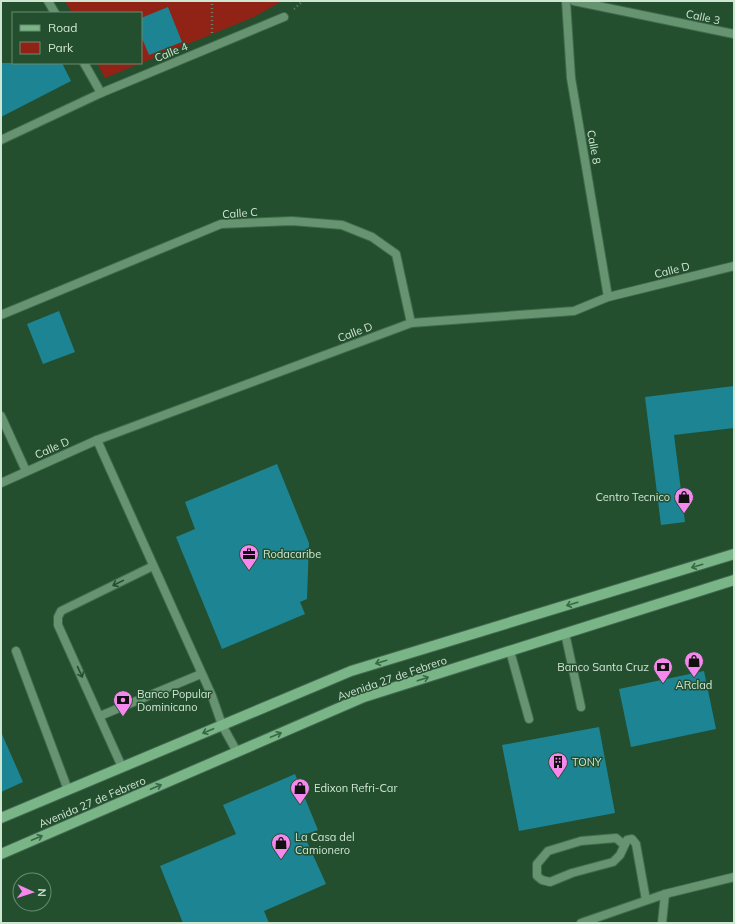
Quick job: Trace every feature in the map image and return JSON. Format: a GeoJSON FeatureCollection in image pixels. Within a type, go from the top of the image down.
{"type":"FeatureCollection","features":[{"type":"Feature","properties":{"kind":"main road","name":"Avenida 27 de Febrero"},"geometry":{"type":"LineString","coordinates":[[1,818],[351,671],[734,554]]}},
{"type":"Feature","properties":{"kind":"main road","name":"Avenida 27 de Febrero"},"geometry":{"type":"LineString","coordinates":[[1,854],[364,697],[734,580]]}},
{"type":"Feature","properties":{"kind":"street"},"geometry":{"type":"LineString","coordinates":[[48,1],[54,12]]}},
{"type":"Feature","properties":{"kind":"street","name":"Calle 8"},"geometry":{"type":"LineString","coordinates":[[566,1],[571,78],[608,297]]}},
{"type":"Feature","properties":{"kind":"street","name":"Calle 3"},"geometry":{"type":"LineString","coordinates":[[574,1],[734,34]]}},
{"type":"Feature","properties":{"kind":"street","name":"Calle 4"},"geometry":{"type":"LineString","coordinates":[[1,140],[101,93],[284,17]]}},
{"type":"Feature","properties":{"kind":"street"},"geometry":{"type":"LineString","coordinates":[[85,64],[101,93]]}},
{"type":"Feature","properties":{"kind":"street","name":"Calle C"},"geometry":{"type":"LineString","coordinates":[[1,315],[221,224],[292,221],[342,225],[372,237],[396,254],[411,323]]}},
{"type":"Feature","properties":{"kind":"street","name":"Calle D"},"geometry":{"type":"LineString","coordinates":[[1,483],[97,440],[411,323],[574,311],[608,297],[734,266]]}},
{"type":"Feature","properties":{"kind":"street"},"geometry":{"type":"LineString","coordinates":[[1,416],[26,471]]}},
{"type":"Feature","properties":{"kind":"street"},"geometry":{"type":"LineString","coordinates":[[97,440],[202,674],[222,725],[237,752]]}},
{"type":"Feature","properties":{"kind":"street"},"geometry":{"type":"LineString","coordinates":[[122,767],[58,625],[58,617],[61,611],[153,566]]}},
{"type":"Feature","properties":{"kind":"street"},"geometry":{"type":"LineString","coordinates":[[564,633],[581,707]]}},
{"type":"Feature","properties":{"kind":"street"},"geometry":{"type":"LineString","coordinates":[[16,651],[68,790]]}},
{"type":"Feature","properties":{"kind":"street"},"geometry":{"type":"LineString","coordinates":[[510,651],[529,719]]}},
{"type":"Feature","properties":{"kind":"street"},"geometry":{"type":"LineString","coordinates":[[100,716],[202,674]]}},
{"type":"Feature","properties":{"kind":"street"},"geometry":{"type":"LineString","coordinates":[[623,844],[616,838],[604,838],[581,841],[548,851],[537,864],[537,876],[542,880],[550,882],[572,873],[613,862],[620,855],[623,844],[627,840],[632,839],[636,844],[646,900]]}},
{"type":"Feature","properties":{"kind":"street"},"geometry":{"type":"LineString","coordinates":[[581,923],[665,894],[734,877]]}},
{"type":"Feature","properties":{"kind":"street"},"geometry":{"type":"LineString","coordinates":[[662,923],[665,894]]}},
{"type":"Feature","properties":{"kind":"path"},"geometry":{"type":"LineString","coordinates":[[211,47],[212,1]]}},
{"type":"Feature","properties":{"kind":"green space"},"geometry":{"type":"Polygon","coordinates":[[[65,1],[282,1],[254,17],[142,63],[142,12],[71,12],[65,1]]]}},
{"type":"Feature","properties":{"kind":"green space"},"geometry":{"type":"Polygon","coordinates":[[[98,64],[139,64],[105,78],[98,64]]]}},
{"type":"Feature","properties":{"kind":"building"},"geometry":{"type":"Polygon","coordinates":[[[168,7],[182,42],[149,55],[142,38],[142,18],[168,7]]]}},
{"type":"Feature","properties":{"kind":"building"},"geometry":{"type":"Polygon","coordinates":[[[1,63],[62,64],[71,81],[1,117],[1,63]]]}},
{"type":"Feature","properties":{"kind":"building"},"geometry":{"type":"Polygon","coordinates":[[[59,311],[75,352],[43,364],[27,324],[59,311]]]}},
{"type":"Feature","properties":{"kind":"building"},"geometry":{"type":"Polygon","coordinates":[[[734,386],[734,428],[674,435],[685,522],[661,525],[645,397],[734,386]]]}},
{"type":"Feature","properties":{"kind":"building","name":"Rodacaribe"},"geometry":{"type":"Polygon","coordinates":[[[277,464],[309,543],[307,599],[300,602],[305,614],[222,649],[176,537],[195,529],[185,502],[277,464]]]}},
{"type":"Feature","properties":{"kind":"building"},"geometry":{"type":"Polygon","coordinates":[[[704,671],[716,729],[631,747],[619,689],[704,671]]]}},
{"type":"Feature","properties":{"kind":"building","name":"TONY"},"geometry":{"type":"Polygon","coordinates":[[[599,727],[615,813],[519,831],[502,745],[599,727]]]}},
{"type":"Feature","properties":{"kind":"building"},"geometry":{"type":"Polygon","coordinates":[[[1,732],[23,782],[1,792],[1,732]]]}},
{"type":"Feature","properties":{"kind":"building"},"geometry":{"type":"Polygon","coordinates":[[[295,774],[318,830],[304,835],[326,884],[264,911],[269,923],[183,923],[160,866],[236,834],[223,805],[295,774]]]}},
{"type":"Feature","properties":{"kind":"place","name":"Centro Tecnico"},"geometry":{"type":"Point","coordinates":[684,514]}},
{"type":"Feature","properties":{"kind":"place","name":"Rodacaribe"},"geometry":{"type":"Point","coordinates":[249,571]}},
{"type":"Feature","properties":{"kind":"place","name":"ARclad"},"geometry":{"type":"Point","coordinates":[694,678]}},
{"type":"Feature","properties":{"kind":"place","name":"Banco Santa Cruz"},"geometry":{"type":"Point","coordinates":[663,684]}},
{"type":"Feature","properties":{"kind":"place","name":"Banco Popular Dominicano"},"geometry":{"type":"Point","coordinates":[123,717]}},
{"type":"Feature","properties":{"kind":"place","name":"TONY"},"geometry":{"type":"Point","coordinates":[558,779]}},
{"type":"Feature","properties":{"kind":"place","name":"Edixon Refri-Car"},"geometry":{"type":"Point","coordinates":[300,805]}},
{"type":"Feature","properties":{"kind":"place","name":"La Casa del Camionero"},"geometry":{"type":"Point","coordinates":[281,860]}}]}
